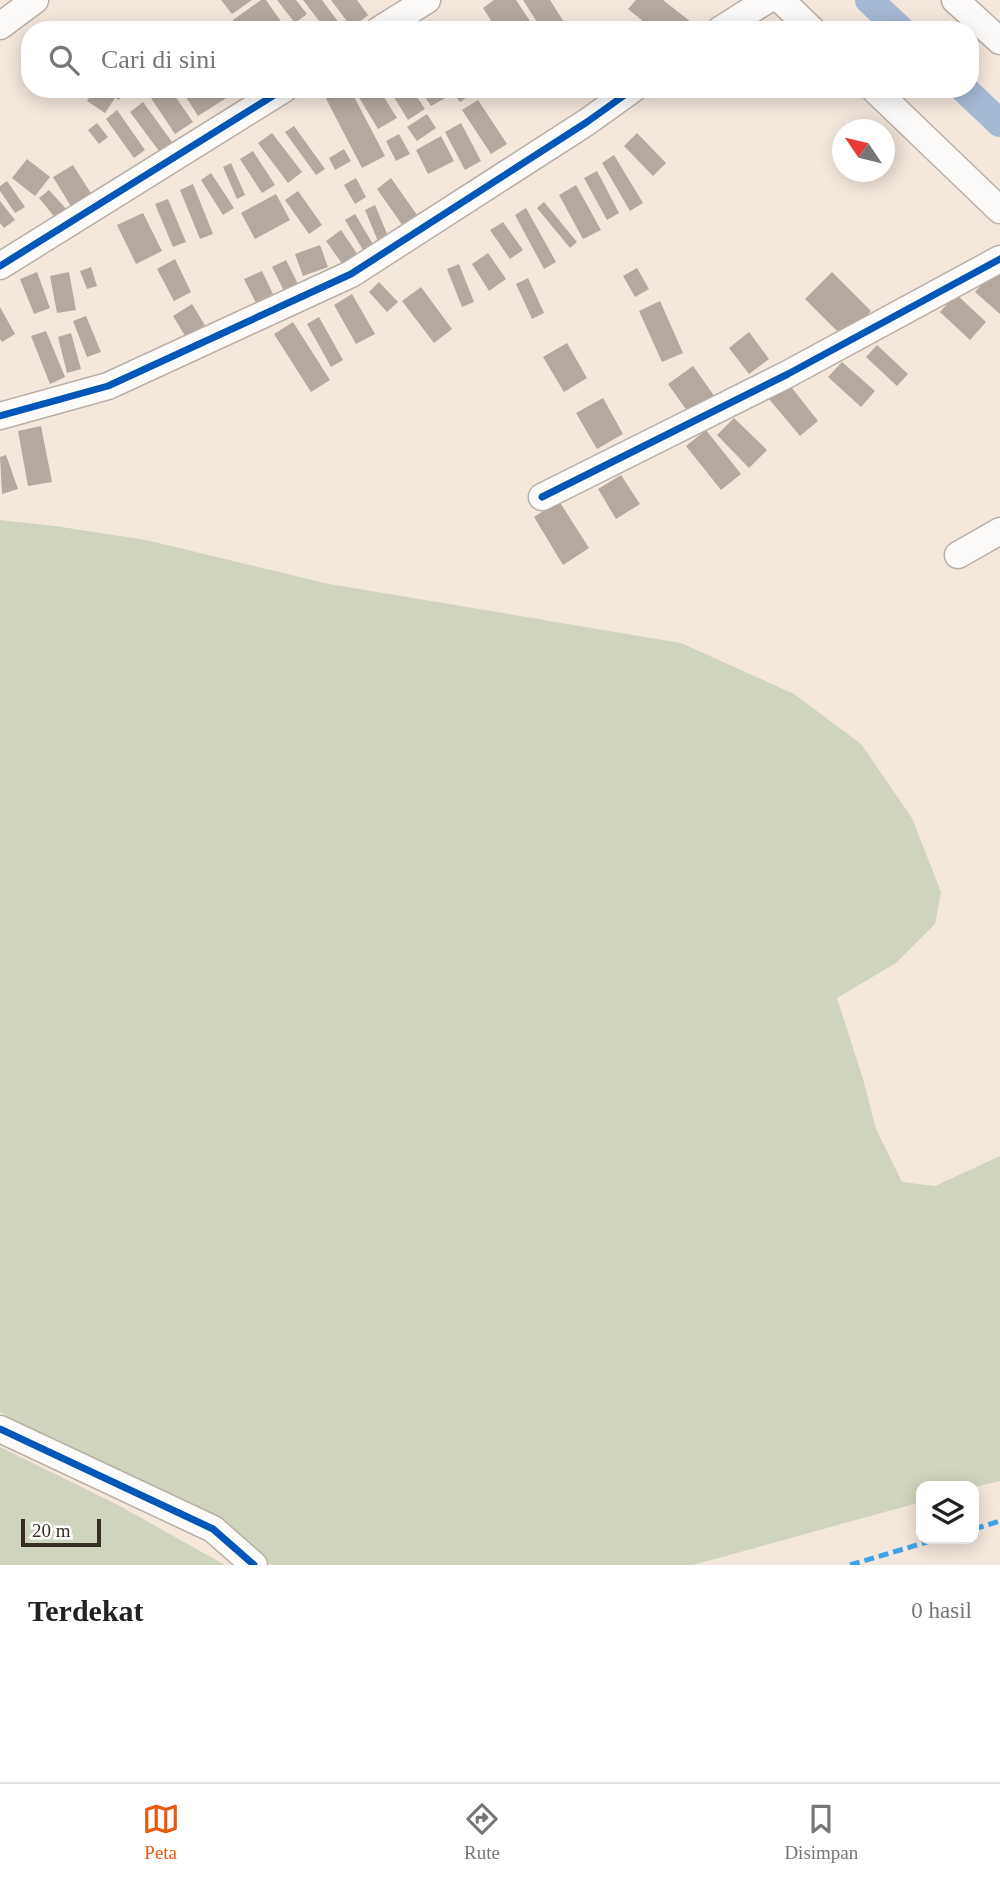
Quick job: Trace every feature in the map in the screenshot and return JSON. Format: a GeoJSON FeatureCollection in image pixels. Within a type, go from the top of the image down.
{"type":"FeatureCollection","features":[{"type":"Feature","properties":{"kind":"street"},"geometry":{"type":"LineString","coordinates":[[0,26],[35,0]]}},
{"type":"Feature","properties":{"kind":"street"},"geometry":{"type":"LineString","coordinates":[[393,21],[427,0]]}},
{"type":"Feature","properties":{"kind":"street"},"geometry":{"type":"LineString","coordinates":[[734,21],[767,0]]}},
{"type":"Feature","properties":{"kind":"street"},"geometry":{"type":"LineString","coordinates":[[781,0],[803,21]]}},
{"type":"Feature","properties":{"kind":"street"},"geometry":{"type":"LineString","coordinates":[[955,0],[978,21]]}},
{"type":"Feature","properties":{"kind":"street"},"geometry":{"type":"LineString","coordinates":[[979,22],[1000,41]]}},
{"type":"Feature","properties":{"kind":"street"},"geometry":{"type":"LineString","coordinates":[[0,266],[270,98]]}},
{"type":"Feature","properties":{"kind":"street"},"geometry":{"type":"LineString","coordinates":[[0,416],[108,386],[351,274],[621,98]]}},
{"type":"Feature","properties":{"kind":"street"},"geometry":{"type":"LineString","coordinates":[[883,98],[1000,210]]}},
{"type":"Feature","properties":{"kind":"street"},"geometry":{"type":"LineString","coordinates":[[542,497],[788,374],[1000,260]]}},
{"type":"Feature","properties":{"kind":"street"},"geometry":{"type":"LineString","coordinates":[[958,555],[1000,531]]}},
{"type":"Feature","properties":{"kind":"street"},"geometry":{"type":"LineString","coordinates":[[0,1429],[213,1529],[254,1565]]}},
{"type":"Feature","properties":{"kind":"green space"},"geometry":{"type":"Polygon","coordinates":[[[0,520],[146,540],[329,584],[681,643],[794,694],[861,744],[912,818],[941,892],[935,924],[896,963],[837,998],[876,1129],[902,1182],[935,1186],[1000,1156],[1000,1481],[979,1486],[979,1481],[916,1481],[916,1503],[693,1565],[271,1565],[197,1508],[104,1468],[0,1412],[0,520]]]}},
{"type":"Feature","properties":{"kind":"green space"},"geometry":{"type":"Polygon","coordinates":[[[0,1447],[118,1505],[225,1565],[0,1565],[0,1447]]]}},
{"type":"Feature","properties":{"kind":"building"},"geometry":{"type":"Polygon","coordinates":[[[221,0],[252,0],[232,14],[221,0]]]}},
{"type":"Feature","properties":{"kind":"building"},"geometry":{"type":"Polygon","coordinates":[[[261,0],[266,0],[281,21],[234,21],[261,0]]]}},
{"type":"Feature","properties":{"kind":"building"},"geometry":{"type":"Polygon","coordinates":[[[277,0],[296,0],[307,14],[293,21],[277,0]]]}},
{"type":"Feature","properties":{"kind":"building"},"geometry":{"type":"Polygon","coordinates":[[[303,0],[322,0],[338,21],[319,21],[303,0]]]}},
{"type":"Feature","properties":{"kind":"building"},"geometry":{"type":"Polygon","coordinates":[[[331,0],[357,0],[368,15],[361,21],[347,21],[331,0]]]}},
{"type":"Feature","properties":{"kind":"building"},"geometry":{"type":"Polygon","coordinates":[[[494,0],[516,0],[530,21],[491,21],[483,8],[494,0]]]}},
{"type":"Feature","properties":{"kind":"building"},"geometry":{"type":"Polygon","coordinates":[[[523,0],[550,0],[563,21],[536,21],[523,0]]]}},
{"type":"Feature","properties":{"kind":"building"},"geometry":{"type":"Polygon","coordinates":[[[636,0],[663,0],[690,21],[643,21],[628,9],[636,0]]]}},
{"type":"Feature","properties":{"kind":"building"},"geometry":{"type":"Polygon","coordinates":[[[89,98],[115,98],[105,113],[87,101],[89,98]]]}},
{"type":"Feature","properties":{"kind":"building"},"geometry":{"type":"Polygon","coordinates":[[[151,98],[176,98],[193,122],[175,134],[151,98]]]}},
{"type":"Feature","properties":{"kind":"building"},"geometry":{"type":"Polygon","coordinates":[[[187,98],[226,98],[198,116],[187,98]]]}},
{"type":"Feature","properties":{"kind":"building"},"geometry":{"type":"Polygon","coordinates":[[[326,98],[355,98],[385,156],[362,168],[326,98]]]}},
{"type":"Feature","properties":{"kind":"building"},"geometry":{"type":"Polygon","coordinates":[[[359,98],[385,98],[397,118],[378,129],[359,98]]]}},
{"type":"Feature","properties":{"kind":"building"},"geometry":{"type":"Polygon","coordinates":[[[395,98],[418,98],[425,109],[408,120],[395,98]]]}},
{"type":"Feature","properties":{"kind":"building"},"geometry":{"type":"Polygon","coordinates":[[[426,98],[445,98],[431,106],[426,98]]]}},
{"type":"Feature","properties":{"kind":"building"},"geometry":{"type":"Polygon","coordinates":[[[478,100],[507,144],[491,154],[462,110],[478,100]]]}},
{"type":"Feature","properties":{"kind":"building"},"geometry":{"type":"Polygon","coordinates":[[[143,102],[172,142],[159,151],[130,112],[143,102]]]}},
{"type":"Feature","properties":{"kind":"building"},"geometry":{"type":"Polygon","coordinates":[[[117,110],[145,150],[134,158],[106,119],[117,110]]]}},
{"type":"Feature","properties":{"kind":"building"},"geometry":{"type":"Polygon","coordinates":[[[427,114],[436,128],[417,141],[407,127],[427,114]]]}},
{"type":"Feature","properties":{"kind":"building"},"geometry":{"type":"Polygon","coordinates":[[[97,123],[108,137],[99,144],[88,130],[97,123]]]}},
{"type":"Feature","properties":{"kind":"building"},"geometry":{"type":"Polygon","coordinates":[[[461,123],[481,161],[465,170],[445,132],[461,123]]]}},
{"type":"Feature","properties":{"kind":"building"},"geometry":{"type":"Polygon","coordinates":[[[294,126],[325,169],[316,175],[285,132],[294,126]]]}},
{"type":"Feature","properties":{"kind":"building"},"geometry":{"type":"Polygon","coordinates":[[[272,133],[302,172],[288,183],[258,143],[272,133]]]}},
{"type":"Feature","properties":{"kind":"building"},"geometry":{"type":"Polygon","coordinates":[[[637,133],[666,163],[653,176],[624,146],[637,133]]]}},
{"type":"Feature","properties":{"kind":"building"},"geometry":{"type":"Polygon","coordinates":[[[399,134],[410,154],[396,161],[386,141],[399,134]]]}},
{"type":"Feature","properties":{"kind":"building"},"geometry":{"type":"Polygon","coordinates":[[[441,136],[454,161],[428,174],[416,150],[441,136]]]}},
{"type":"Feature","properties":{"kind":"building"},"geometry":{"type":"Polygon","coordinates":[[[344,149],[351,161],[335,170],[329,158],[344,149]]]}},
{"type":"Feature","properties":{"kind":"building"},"geometry":{"type":"Polygon","coordinates":[[[253,151],[275,185],[262,193],[240,159],[253,151]]]}},
{"type":"Feature","properties":{"kind":"building"},"geometry":{"type":"Polygon","coordinates":[[[614,155],[643,203],[630,211],[602,163],[614,155]]]}},
{"type":"Feature","properties":{"kind":"building"},"geometry":{"type":"Polygon","coordinates":[[[27,159],[50,177],[35,196],[12,178],[27,159]]]}},
{"type":"Feature","properties":{"kind":"building"},"geometry":{"type":"Polygon","coordinates":[[[231,163],[245,195],[237,199],[223,167],[231,163]]]}},
{"type":"Feature","properties":{"kind":"building"},"geometry":{"type":"Polygon","coordinates":[[[73,165],[92,195],[72,208],[53,177],[73,165]]]}},
{"type":"Feature","properties":{"kind":"building"},"geometry":{"type":"Polygon","coordinates":[[[597,171],[619,213],[607,220],[584,178],[597,171]]]}},
{"type":"Feature","properties":{"kind":"building"},"geometry":{"type":"Polygon","coordinates":[[[211,173],[234,208],[223,215],[201,180],[211,173]]]}},
{"type":"Feature","properties":{"kind":"building"},"geometry":{"type":"Polygon","coordinates":[[[356,178],[366,197],[355,204],[344,185],[356,178]]]}},
{"type":"Feature","properties":{"kind":"building"},"geometry":{"type":"Polygon","coordinates":[[[391,178],[417,215],[403,226],[377,189],[391,178]]]}},
{"type":"Feature","properties":{"kind":"building"},"geometry":{"type":"Polygon","coordinates":[[[7,181],[25,207],[15,213],[0,191],[0,186],[7,181]]]}},
{"type":"Feature","properties":{"kind":"building"},"geometry":{"type":"Polygon","coordinates":[[[193,184],[213,234],[200,239],[180,190],[193,184]]]}},
{"type":"Feature","properties":{"kind":"building"},"geometry":{"type":"Polygon","coordinates":[[[576,185],[601,230],[583,239],[559,195],[576,185]]]}},
{"type":"Feature","properties":{"kind":"building"},"geometry":{"type":"Polygon","coordinates":[[[49,190],[68,211],[57,220],[39,198],[49,190]]]}},
{"type":"Feature","properties":{"kind":"building"},"geometry":{"type":"Polygon","coordinates":[[[298,191],[322,225],[309,234],[285,200],[298,191]]]}},
{"type":"Feature","properties":{"kind":"building"},"geometry":{"type":"Polygon","coordinates":[[[276,194],[290,220],[255,239],[241,213],[276,194]]]}},
{"type":"Feature","properties":{"kind":"building"},"geometry":{"type":"Polygon","coordinates":[[[168,199],[186,242],[173,247],[155,204],[168,199]]]}},
{"type":"Feature","properties":{"kind":"building"},"geometry":{"type":"Polygon","coordinates":[[[0,201],[15,220],[4,228],[0,223],[0,201]]]}},
{"type":"Feature","properties":{"kind":"building"},"geometry":{"type":"Polygon","coordinates":[[[544,202],[577,242],[570,248],[537,208],[544,202]]]}},
{"type":"Feature","properties":{"kind":"building"},"geometry":{"type":"Polygon","coordinates":[[[375,205],[390,241],[380,246],[365,210],[375,205]]]}},
{"type":"Feature","properties":{"kind":"building"},"geometry":{"type":"Polygon","coordinates":[[[526,208],[556,262],[544,269],[515,215],[526,208]]]}},
{"type":"Feature","properties":{"kind":"building"},"geometry":{"type":"Polygon","coordinates":[[[143,213],[162,251],[136,264],[117,225],[143,213]]]}},
{"type":"Feature","properties":{"kind":"building"},"geometry":{"type":"Polygon","coordinates":[[[355,214],[376,249],[366,255],[345,220],[355,214]]]}},
{"type":"Feature","properties":{"kind":"building"},"geometry":{"type":"Polygon","coordinates":[[[503,222],[523,250],[510,259],[490,230],[503,222]]]}},
{"type":"Feature","properties":{"kind":"building"},"geometry":{"type":"Polygon","coordinates":[[[341,230],[358,255],[343,265],[326,241],[341,230]]]}},
{"type":"Feature","properties":{"kind":"building"},"geometry":{"type":"Polygon","coordinates":[[[320,245],[328,267],[303,276],[295,254],[320,245]]]}},
{"type":"Feature","properties":{"kind":"building"},"geometry":{"type":"Polygon","coordinates":[[[488,253],[506,279],[489,291],[472,264],[488,253]]]}},
{"type":"Feature","properties":{"kind":"building"},"geometry":{"type":"Polygon","coordinates":[[[175,259],[191,292],[174,301],[157,269],[175,259]]]}},
{"type":"Feature","properties":{"kind":"building"},"geometry":{"type":"Polygon","coordinates":[[[286,260],[298,284],[284,291],[272,267],[286,260]]]}},
{"type":"Feature","properties":{"kind":"building"},"geometry":{"type":"Polygon","coordinates":[[[459,264],[474,302],[462,307],[447,269],[459,264]]]}},
{"type":"Feature","properties":{"kind":"building"},"geometry":{"type":"Polygon","coordinates":[[[998,265],[1000,267],[1000,314],[975,292],[998,265]]]}},
{"type":"Feature","properties":{"kind":"building"},"geometry":{"type":"Polygon","coordinates":[[[91,267],[97,286],[87,289],[80,271],[91,267]]]}},
{"type":"Feature","properties":{"kind":"building"},"geometry":{"type":"Polygon","coordinates":[[[637,268],[649,289],[635,297],[623,276],[637,268]]]}},
{"type":"Feature","properties":{"kind":"building"},"geometry":{"type":"Polygon","coordinates":[[[262,271],[273,294],[256,303],[244,279],[262,271]]]}},
{"type":"Feature","properties":{"kind":"building"},"geometry":{"type":"Polygon","coordinates":[[[37,272],[50,308],[34,314],[20,279],[37,272]]]}},
{"type":"Feature","properties":{"kind":"building"},"geometry":{"type":"Polygon","coordinates":[[[69,272],[76,310],[57,313],[50,276],[69,272]]]}},
{"type":"Feature","properties":{"kind":"building"},"geometry":{"type":"Polygon","coordinates":[[[832,272],[871,311],[844,338],[805,299],[832,272]]]}},
{"type":"Feature","properties":{"kind":"building"},"geometry":{"type":"Polygon","coordinates":[[[528,278],[544,313],[532,319],[516,284],[528,278]]]}},
{"type":"Feature","properties":{"kind":"building"},"geometry":{"type":"Polygon","coordinates":[[[379,282],[398,302],[387,312],[369,292],[379,282]]]}},
{"type":"Feature","properties":{"kind":"building"},"geometry":{"type":"Polygon","coordinates":[[[421,287],[452,329],[434,343],[402,301],[421,287]]]}},
{"type":"Feature","properties":{"kind":"building"},"geometry":{"type":"Polygon","coordinates":[[[352,294],[375,334],[356,344],[334,305],[352,294]]]}},
{"type":"Feature","properties":{"kind":"building"},"geometry":{"type":"Polygon","coordinates":[[[956,294],[986,322],[970,340],[940,312],[956,294]]]}},
{"type":"Feature","properties":{"kind":"building"},"geometry":{"type":"Polygon","coordinates":[[[660,301],[683,353],[662,362],[639,311],[660,301]]]}},
{"type":"Feature","properties":{"kind":"building"},"geometry":{"type":"Polygon","coordinates":[[[192,304],[206,327],[187,339],[173,316],[192,304]]]}},
{"type":"Feature","properties":{"kind":"building"},"geometry":{"type":"Polygon","coordinates":[[[0,307],[15,334],[2,342],[0,339],[0,307]]]}},
{"type":"Feature","properties":{"kind":"building"},"geometry":{"type":"Polygon","coordinates":[[[86,316],[101,352],[87,357],[73,321],[86,316]]]}},
{"type":"Feature","properties":{"kind":"building"},"geometry":{"type":"Polygon","coordinates":[[[319,317],[343,360],[331,367],[307,324],[319,317]]]}},
{"type":"Feature","properties":{"kind":"building"},"geometry":{"type":"Polygon","coordinates":[[[293,322],[330,380],[311,392],[274,334],[293,322]]]}},
{"type":"Feature","properties":{"kind":"building"},"geometry":{"type":"Polygon","coordinates":[[[46,331],[65,377],[50,384],[31,336],[46,331]]]}},
{"type":"Feature","properties":{"kind":"building"},"geometry":{"type":"Polygon","coordinates":[[[749,332],[769,359],[749,374],[729,348],[749,332]]]}},
{"type":"Feature","properties":{"kind":"building"},"geometry":{"type":"Polygon","coordinates":[[[71,333],[81,369],[67,373],[58,337],[71,333]]]}},
{"type":"Feature","properties":{"kind":"building"},"geometry":{"type":"Polygon","coordinates":[[[567,343],[587,378],[564,392],[543,357],[567,343]]]}},
{"type":"Feature","properties":{"kind":"building"},"geometry":{"type":"Polygon","coordinates":[[[877,345],[908,374],[897,386],[866,357],[877,345]]]}},
{"type":"Feature","properties":{"kind":"building"},"geometry":{"type":"Polygon","coordinates":[[[842,362],[875,391],[861,407],[828,377],[842,362]]]}},
{"type":"Feature","properties":{"kind":"building"},"geometry":{"type":"Polygon","coordinates":[[[693,366],[715,397],[690,415],[668,384],[693,366]]]}},
{"type":"Feature","properties":{"kind":"building"},"geometry":{"type":"Polygon","coordinates":[[[788,383],[818,421],[800,436],[769,399],[788,383]]]}},
{"type":"Feature","properties":{"kind":"building"},"geometry":{"type":"Polygon","coordinates":[[[603,398],[623,434],[597,449],[576,413],[603,398]]]}},
{"type":"Feature","properties":{"kind":"building"},"geometry":{"type":"Polygon","coordinates":[[[734,418],[767,450],[749,468],[717,435],[734,418]]]}},
{"type":"Feature","properties":{"kind":"building"},"geometry":{"type":"Polygon","coordinates":[[[41,426],[52,482],[28,486],[18,431],[41,426]]]}},
{"type":"Feature","properties":{"kind":"building"},"geometry":{"type":"Polygon","coordinates":[[[706,430],[741,474],[721,490],[686,446],[706,430]]]}},
{"type":"Feature","properties":{"kind":"building"},"geometry":{"type":"Polygon","coordinates":[[[6,455],[18,489],[2,494],[0,457],[6,455]]]}},
{"type":"Feature","properties":{"kind":"building"},"geometry":{"type":"Polygon","coordinates":[[[621,475],[640,504],[616,519],[598,489],[621,475]]]}},
{"type":"Feature","properties":{"kind":"building"},"geometry":{"type":"Polygon","coordinates":[[[559,501],[589,548],[563,565],[534,517],[559,501]]]}},
{"type":"Feature","properties":{"kind":"waterway"},"geometry":{"type":"LineString","coordinates":[[869,0],[891,21]]}},
{"type":"Feature","properties":{"kind":"waterway"},"geometry":{"type":"LineString","coordinates":[[974,98],[1000,123]]}},
{"type":"Feature","properties":{"kind":"marked path"},"geometry":{"type":"LineString","coordinates":[[979,1527],[1000,1521]]}},
{"type":"Feature","properties":{"kind":"marked path"},"geometry":{"type":"LineString","coordinates":[[850,1565],[920,1544]]}},
{"type":"Feature","properties":{"kind":"cycle path"},"geometry":{"type":"LineString","coordinates":[[0,266],[270,98]]}},
{"type":"Feature","properties":{"kind":"cycle path"},"geometry":{"type":"LineString","coordinates":[[0,416],[108,386],[351,274],[620,98]]}},
{"type":"Feature","properties":{"kind":"cycle path"},"geometry":{"type":"LineString","coordinates":[[542,497],[788,374],[1000,259]]}},
{"type":"Feature","properties":{"kind":"cycle path"},"geometry":{"type":"LineString","coordinates":[[0,1429],[213,1529],[254,1565]]}}]}
